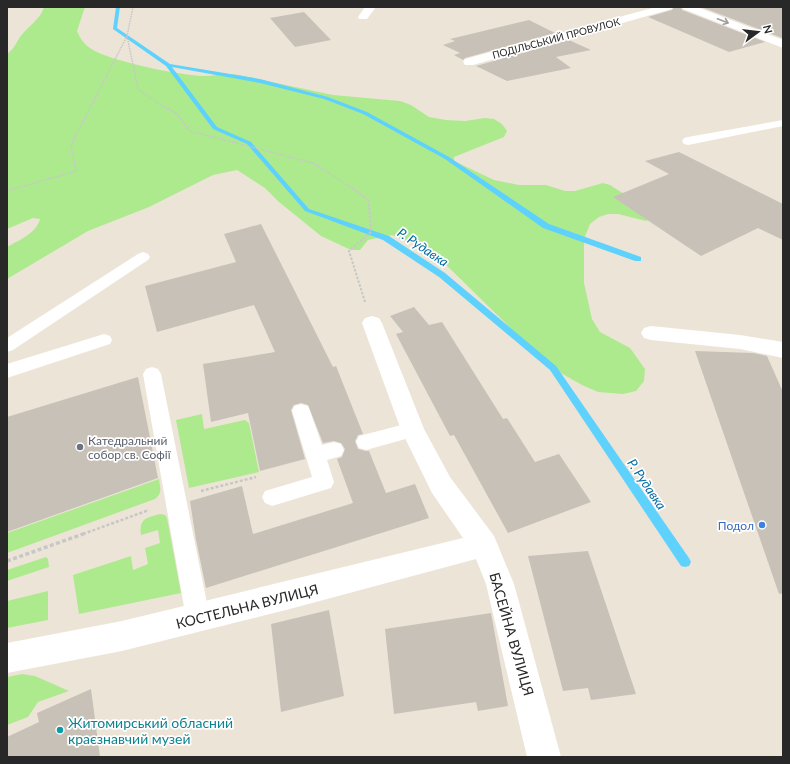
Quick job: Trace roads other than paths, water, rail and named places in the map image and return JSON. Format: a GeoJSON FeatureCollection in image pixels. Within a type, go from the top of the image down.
{"type":"FeatureCollection","features":[{"type":"Feature","properties":{"kind":"street"},"geometry":{"type":"LineString","coordinates":[[363,17],[371,7]]}},
{"type":"Feature","properties":{"kind":"street","name":"ПОДІЛЬСЬКИЙ ПРОВУЛОК"},"geometry":{"type":"LineString","coordinates":[[468,62],[668,7]]}},
{"type":"Feature","properties":{"kind":"street"},"geometry":{"type":"LineString","coordinates":[[687,7],[783,44]]}},
{"type":"Feature","properties":{"kind":"street","name":"БАСЕЙНА ВУЛИЦЯ"},"geometry":{"type":"LineString","coordinates":[[372,324],[413,430],[441,485],[484,545],[500,584],[544,757]]}},
{"type":"Feature","properties":{"kind":"street"},"geometry":{"type":"LineString","coordinates":[[651,333],[740,342],[783,350]]}},
{"type":"Feature","properties":{"kind":"street","name":"КОСТЕЛЬНА ВУЛИЦЯ"},"geometry":{"type":"LineString","coordinates":[[7,658],[122,636],[198,618],[484,545]]}},
{"type":"Feature","properties":{"kind":"lane"},"geometry":{"type":"LineString","coordinates":[[688,141],[783,123]]}},
{"type":"Feature","properties":{"kind":"lane"},"geometry":{"type":"LineString","coordinates":[[7,346],[143,257]]}},
{"type":"Feature","properties":{"kind":"lane"},"geometry":{"type":"LineString","coordinates":[[7,371],[104,340]]}},
{"type":"Feature","properties":{"kind":"lane"},"geometry":{"type":"LineString","coordinates":[[152,374],[174,500],[198,618]]}},
{"type":"Feature","properties":{"kind":"lane"},"geometry":{"type":"LineString","coordinates":[[272,497],[324,482],[301,411]]}},
{"type":"Feature","properties":{"kind":"lane"},"geometry":{"type":"LineString","coordinates":[[366,442],[413,430]]}},
{"type":"Feature","properties":{"kind":"lane"},"geometry":{"type":"LineString","coordinates":[[315,455],[334,450]]}},
{"type":"Feature","properties":{"kind":"waterway","name":"Р. Рудавка"},"geometry":{"type":"LineString","coordinates":[[118,7],[115,28],[168,65]]}},
{"type":"Feature","properties":{"kind":"waterway"},"geometry":{"type":"LineString","coordinates":[[168,65],[260,81],[326,98],[365,113],[447,158],[546,226],[638,259]]}},
{"type":"Feature","properties":{"kind":"waterway","name":"Р. Рудавка"},"geometry":{"type":"LineString","coordinates":[[168,65],[215,128],[249,143],[307,210],[386,238],[442,275],[553,368],[685,562]]}},
{"type":"Feature","properties":{"kind":"place","name":"Катедральний собор св. Софії"},"geometry":{"type":"Point","coordinates":[80,447]}},
{"type":"Feature","properties":{"kind":"place","name":"Подол"},"geometry":{"type":"Point","coordinates":[762,525]}},
{"type":"Feature","properties":{"kind":"place","name":"Житомирський обласний краєзнавчий музей"},"geometry":{"type":"Point","coordinates":[60,730]}}]}
